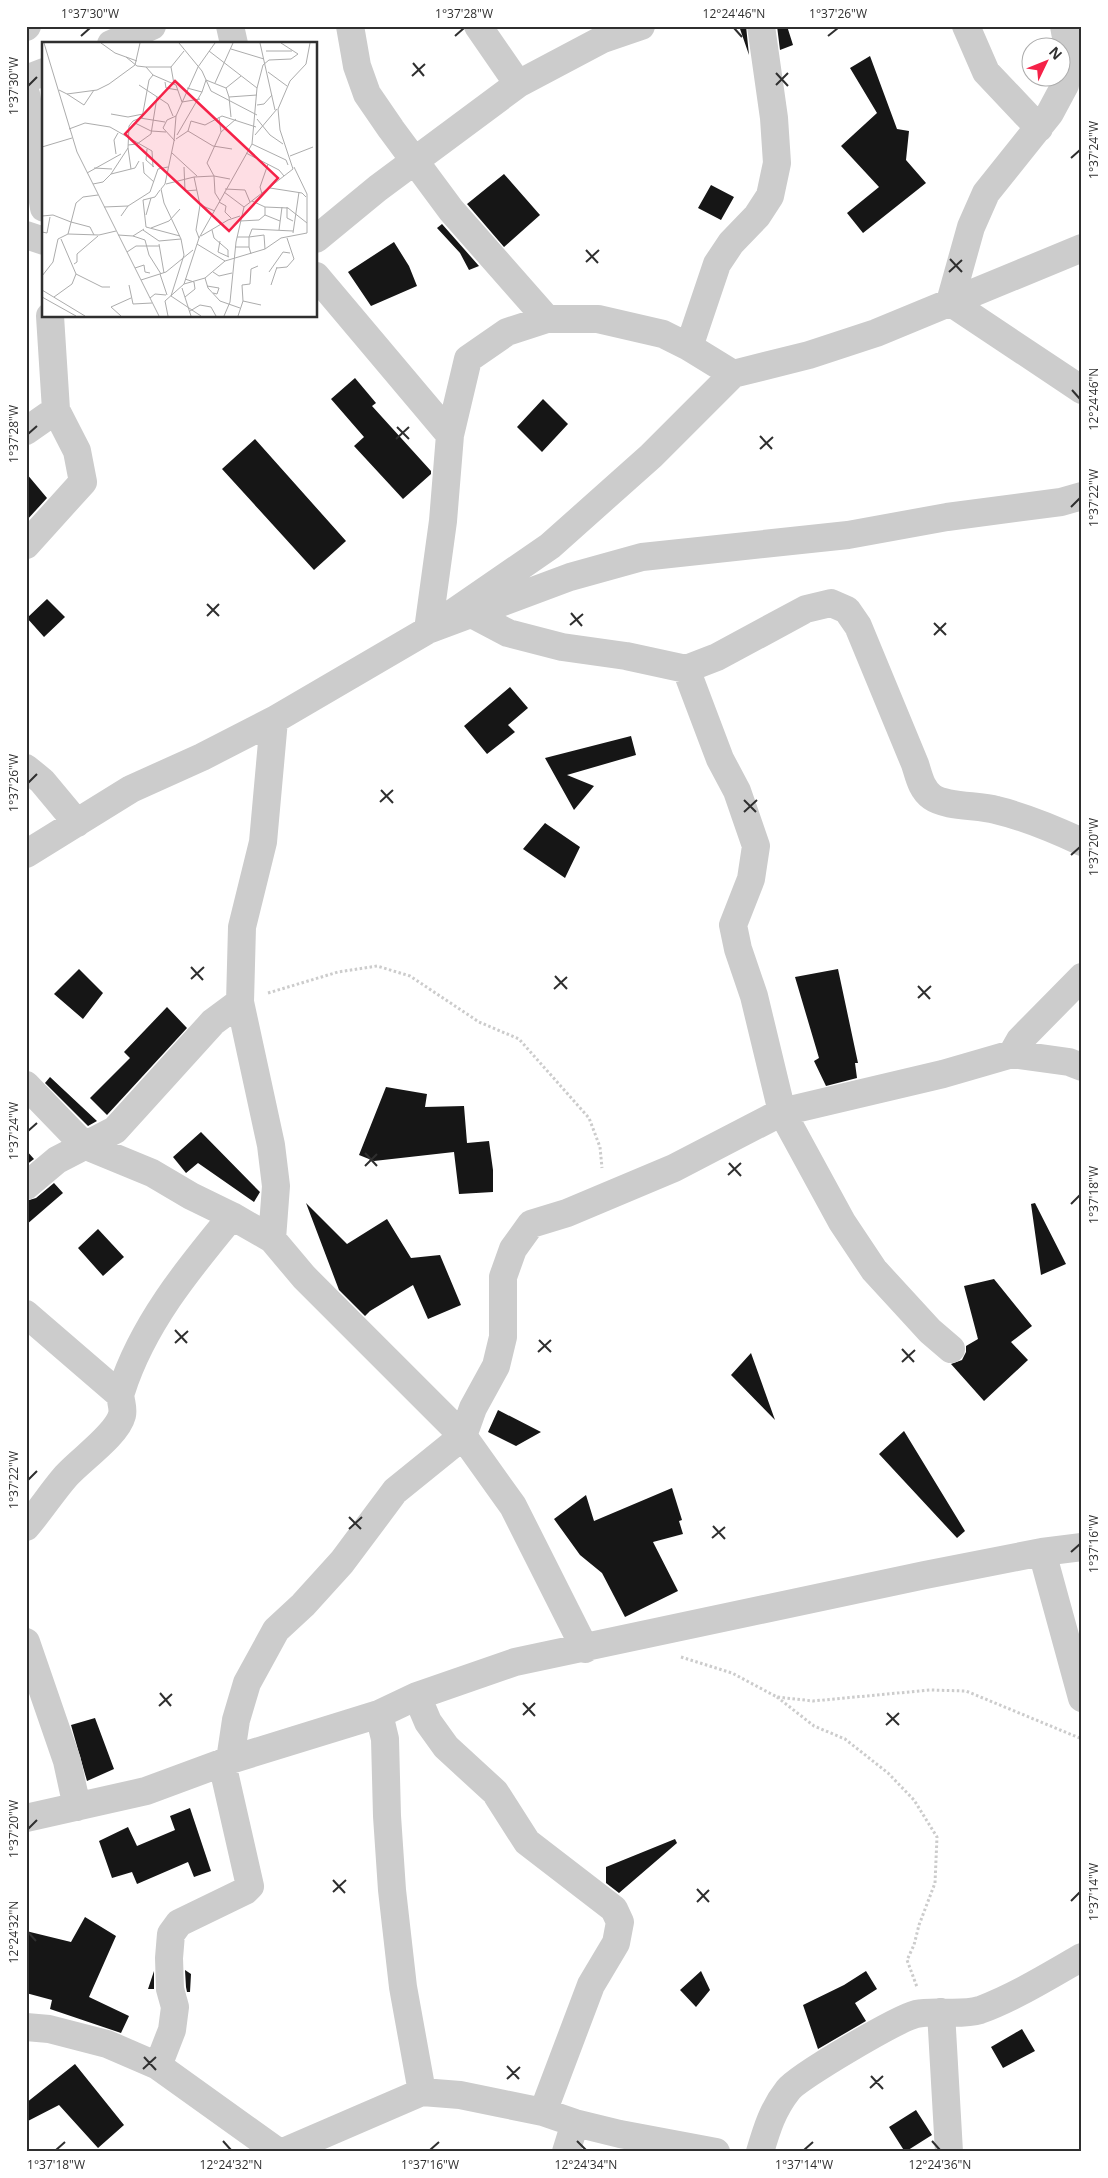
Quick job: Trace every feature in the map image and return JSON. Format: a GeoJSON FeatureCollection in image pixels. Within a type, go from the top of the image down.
{"type":"FeatureCollection","features":[{"type":"Feature","properties":{"kind":"street"},"geometry":{"type":"LineString","coordinates":[[116,42],[152,26]]}},
{"type":"Feature","properties":{"kind":"street"},"geometry":{"type":"LineString","coordinates":[[230,26],[234,42]]}},
{"type":"Feature","properties":{"kind":"street"},"geometry":{"type":"LineString","coordinates":[[350,26],[356,60],[367,94],[451,210],[547,319]]}},
{"type":"Feature","properties":{"kind":"street"},"geometry":{"type":"LineString","coordinates":[[478,26],[518,84]]}},
{"type":"Feature","properties":{"kind":"street"},"geometry":{"type":"LineString","coordinates":[[318,237],[341,217],[518,84],[603,39],[640,26]]}},
{"type":"Feature","properties":{"kind":"street"},"geometry":{"type":"LineString","coordinates":[[690,347],[717,264],[731,243],[757,216],[770,196],[777,163],[774,118],[761,26]]}},
{"type":"Feature","properties":{"kind":"street"},"geometry":{"type":"LineString","coordinates":[[966,26],[986,72],[1039,128]]}},
{"type":"Feature","properties":{"kind":"street"},"geometry":{"type":"LineString","coordinates":[[950,302],[972,227],[986,193],[1039,128],[1066,85],[1069,54],[1068,31]]}},
{"type":"Feature","properties":{"kind":"street"},"geometry":{"type":"LineString","coordinates":[[26,79],[42,73]]}},
{"type":"Feature","properties":{"kind":"street"},"geometry":{"type":"LineString","coordinates":[[26,94],[42,195]]}},
{"type":"Feature","properties":{"kind":"street"},"geometry":{"type":"LineString","coordinates":[[26,235],[42,240]]}},
{"type":"Feature","properties":{"kind":"street"},"geometry":{"type":"LineString","coordinates":[[26,854],[131,790],[202,757],[274,720],[428,630],[550,546],[651,456],[733,374],[809,355],[876,333],[1082,248]]}},
{"type":"Feature","properties":{"kind":"street"},"geometry":{"type":"LineString","coordinates":[[318,278],[450,436]]}},
{"type":"Feature","properties":{"kind":"street"},"geometry":{"type":"LineString","coordinates":[[950,302],[1082,390]]}},
{"type":"Feature","properties":{"kind":"street"},"geometry":{"type":"LineString","coordinates":[[26,545],[83,482],[77,451],[56,410],[50,318]]}},
{"type":"Feature","properties":{"kind":"street"},"geometry":{"type":"LineString","coordinates":[[428,630],[443,521],[450,436],[468,359],[507,332],[547,319],[598,319],[663,334],[690,347],[733,374]]}},
{"type":"Feature","properties":{"kind":"street"},"geometry":{"type":"LineString","coordinates":[[26,431],[56,410]]}},
{"type":"Feature","properties":{"kind":"street"},"geometry":{"type":"LineString","coordinates":[[428,630],[570,577],[642,557],[848,535],[947,517],[1061,502],[1082,496]]}},
{"type":"Feature","properties":{"kind":"street"},"geometry":{"type":"LineString","coordinates":[[472,614],[508,633],[562,647],[626,656],[686,668],[717,657],[806,608],[831,603],[847,610],[858,626],[915,764],[921,785],[933,797],[944,802],[1004,812],[1041,823],[1082,842]]}},
{"type":"Feature","properties":{"kind":"street"},"geometry":{"type":"LineString","coordinates":[[686,668],[720,759],[737,791],[756,846],[752,879],[733,925],[738,950],[754,996],[782,1112],[842,1222],[874,1270],[930,1331],[951,1349]]}},
{"type":"Feature","properties":{"kind":"street"},"geometry":{"type":"LineString","coordinates":[[272,1239],[276,1186],[271,1145],[240,1002],[242,927],[263,842],[274,720]]}},
{"type":"Feature","properties":{"kind":"street"},"geometry":{"type":"LineString","coordinates":[[26,768],[42,781],[76,823]]}},
{"type":"Feature","properties":{"kind":"street"},"geometry":{"type":"LineString","coordinates":[[1012,1054],[1020,1040],[1082,977]]}},
{"type":"Feature","properties":{"kind":"street"},"geometry":{"type":"LineString","coordinates":[[26,1186],[57,1160],[115,1130],[213,1022],[240,1002]]}},
{"type":"Feature","properties":{"kind":"street"},"geometry":{"type":"LineString","coordinates":[[158,2066],[172,2030],[175,2007],[170,1989],[169,1958],[171,1934],[179,1923],[245,1891],[250,1886],[226,1762],[247,1683],[276,1630],[303,1606],[342,1562],[395,1491],[463,1436],[473,1408],[496,1366],[503,1337],[503,1277],[513,1249],[531,1224],[567,1213],[674,1168],[782,1112],[943,1074],[1012,1054],[1069,1062],[1082,1067]]}},
{"type":"Feature","properties":{"kind":"street"},"geometry":{"type":"LineString","coordinates":[[26,1085],[84,1145],[152,1173],[272,1239],[304,1277],[463,1436],[513,1506],[585,1649]]}},
{"type":"Feature","properties":{"kind":"street"},"geometry":{"type":"LineString","coordinates":[[26,1527],[66,1476],[110,1434],[122,1414],[120,1395],[129,1370],[155,1318],[194,1261],[232,1216]]}},
{"type":"Feature","properties":{"kind":"street"},"geometry":{"type":"LineString","coordinates":[[26,1314],[120,1395]]}},
{"type":"Feature","properties":{"kind":"street"},"geometry":{"type":"LineString","coordinates":[[26,1818],[146,1791],[226,1762],[379,1714],[416,1696],[515,1662],[585,1649],[1042,1552],[1082,1548]]}},
{"type":"Feature","properties":{"kind":"street"},"geometry":{"type":"LineString","coordinates":[[1042,1552],[1082,1698]]}},
{"type":"Feature","properties":{"kind":"street"},"geometry":{"type":"LineString","coordinates":[[26,1642],[67,1761],[77,1807]]}},
{"type":"Feature","properties":{"kind":"street"},"geometry":{"type":"LineString","coordinates":[[416,1696],[428,1722],[446,1747],[495,1792],[527,1842],[614,1909],[620,1922],[616,1943],[591,1985],[543,2112]]}},
{"type":"Feature","properties":{"kind":"street"},"geometry":{"type":"LineString","coordinates":[[379,1714],[386,1739],[387,1816],[392,1890],[403,1986],[422,2092]]}},
{"type":"Feature","properties":{"kind":"street"},"geometry":{"type":"LineString","coordinates":[[760,2152],[771,2113],[789,2088],[898,2021],[917,2014],[978,2010],[1047,1977],[1082,1957]]}},
{"type":"Feature","properties":{"kind":"street"},"geometry":{"type":"LineString","coordinates":[[941,2012],[949,2152]]}},
{"type":"Feature","properties":{"kind":"street"},"geometry":{"type":"LineString","coordinates":[[26,2027],[49,2029],[107,2044],[158,2066],[278,2152]]}},
{"type":"Feature","properties":{"kind":"street"},"geometry":{"type":"LineString","coordinates":[[283,2152],[422,2092],[460,2095],[543,2112],[575,2123],[716,2152]]}},
{"type":"Feature","properties":{"kind":"street"},"geometry":{"type":"LineString","coordinates":[[566,2152],[575,2123]]}},
{"type":"Feature","properties":{"kind":"path"},"geometry":{"type":"LineString","coordinates":[[240,1002],[338,972],[377,966],[410,976],[479,1022],[518,1039],[589,1118],[600,1147],[604,1198]]}},
{"type":"Feature","properties":{"kind":"path"},"geometry":{"type":"LineString","coordinates":[[643,1636],[673,1654],[732,1673],[778,1696],[814,1726],[845,1739],[888,1773],[914,1800],[937,1837],[935,1883],[907,1960],[910,1975],[919,1992],[941,2012]]}},
{"type":"Feature","properties":{"kind":"path"},"geometry":{"type":"LineString","coordinates":[[778,1696],[813,1701],[930,1690],[966,1691],[1082,1738]]}},
{"type":"Feature","properties":{"kind":"building"},"geometry":{"type":"Polygon","coordinates":[[[739,26],[746,26],[749,55],[739,26]]]}},
{"type":"Feature","properties":{"kind":"building"},"geometry":{"type":"Polygon","coordinates":[[[777,26],[787,26],[793,45],[780,50],[777,26]]]}},
{"type":"Feature","properties":{"kind":"building"},"geometry":{"type":"Polygon","coordinates":[[[870,56],[897,129],[909,131],[906,160],[926,183],[863,233],[847,213],[879,187],[841,146],[877,113],[850,68],[870,56]]]}},
{"type":"Feature","properties":{"kind":"building"},"geometry":{"type":"Polygon","coordinates":[[[504,174],[540,215],[504,247],[467,204],[504,174]]]}},
{"type":"Feature","properties":{"kind":"building"},"geometry":{"type":"Polygon","coordinates":[[[711,185],[734,197],[721,220],[698,208],[711,185]]]}},
{"type":"Feature","properties":{"kind":"building"},"geometry":{"type":"Polygon","coordinates":[[[442,224],[479,266],[469,270],[460,253],[437,228],[442,224]]]}},
{"type":"Feature","properties":{"kind":"building"},"geometry":{"type":"Polygon","coordinates":[[[394,242],[409,266],[417,286],[371,306],[348,272],[394,242]]]}},
{"type":"Feature","properties":{"kind":"building"},"geometry":{"type":"Polygon","coordinates":[[[355,378],[376,403],[372,406],[431,471],[431,474],[403,499],[354,446],[364,437],[331,399],[355,378]]]}},
{"type":"Feature","properties":{"kind":"building"},"geometry":{"type":"Polygon","coordinates":[[[543,399],[568,424],[542,452],[517,427],[543,399]]]}},
{"type":"Feature","properties":{"kind":"building"},"geometry":{"type":"Polygon","coordinates":[[[255,439],[346,541],[314,570],[222,469],[255,439]]]}},
{"type":"Feature","properties":{"kind":"building"},"geometry":{"type":"Polygon","coordinates":[[[26,473],[47,498],[26,521],[26,473]]]}},
{"type":"Feature","properties":{"kind":"building"},"geometry":{"type":"Polygon","coordinates":[[[47,599],[65,617],[44,637],[27,618],[47,599]]]}},
{"type":"Feature","properties":{"kind":"building"},"geometry":{"type":"Polygon","coordinates":[[[510,687],[528,708],[508,725],[515,732],[487,754],[464,726],[510,687]]]}},
{"type":"Feature","properties":{"kind":"building"},"geometry":{"type":"Polygon","coordinates":[[[631,736],[636,755],[567,775],[594,786],[574,810],[545,758],[631,736]]]}},
{"type":"Feature","properties":{"kind":"building"},"geometry":{"type":"Polygon","coordinates":[[[545,823],[580,847],[565,878],[523,849],[545,823]]]}},
{"type":"Feature","properties":{"kind":"building"},"geometry":{"type":"Polygon","coordinates":[[[79,969],[103,993],[83,1019],[54,994],[79,969]]]}},
{"type":"Feature","properties":{"kind":"building"},"geometry":{"type":"Polygon","coordinates":[[[838,969],[858,1063],[855,1063],[857,1078],[826,1086],[814,1061],[819,1058],[795,977],[838,969]]]}},
{"type":"Feature","properties":{"kind":"building"},"geometry":{"type":"Polygon","coordinates":[[[167,1007],[187,1028],[107,1115],[90,1098],[130,1058],[124,1052],[167,1007]]]}},
{"type":"Feature","properties":{"kind":"building"},"geometry":{"type":"Polygon","coordinates":[[[50,1077],[97,1121],[88,1126],[45,1083],[50,1077]]]}},
{"type":"Feature","properties":{"kind":"building"},"geometry":{"type":"Polygon","coordinates":[[[386,1087],[427,1094],[425,1107],[464,1106],[467,1143],[489,1141],[493,1170],[493,1192],[459,1194],[454,1152],[374,1161],[359,1155],[386,1087]]]}},
{"type":"Feature","properties":{"kind":"building"},"geometry":{"type":"Polygon","coordinates":[[[201,1132],[260,1192],[254,1202],[198,1163],[186,1173],[173,1157],[201,1132]]]}},
{"type":"Feature","properties":{"kind":"building"},"geometry":{"type":"Polygon","coordinates":[[[26,1150],[34,1159],[26,1165],[26,1150]]]}},
{"type":"Feature","properties":{"kind":"building"},"geometry":{"type":"Polygon","coordinates":[[[54,1183],[63,1193],[26,1225],[26,1201],[36,1198],[54,1183]]]}},
{"type":"Feature","properties":{"kind":"building"},"geometry":{"type":"Polygon","coordinates":[[[306,1203],[347,1244],[387,1219],[411,1258],[440,1255],[461,1305],[428,1319],[413,1285],[365,1316],[339,1290],[306,1203]]]}},
{"type":"Feature","properties":{"kind":"building"},"geometry":{"type":"Polygon","coordinates":[[[1035,1203],[1066,1264],[1041,1275],[1031,1204],[1035,1203]]]}},
{"type":"Feature","properties":{"kind":"building"},"geometry":{"type":"Polygon","coordinates":[[[98,1229],[124,1257],[103,1276],[78,1248],[98,1229]]]}},
{"type":"Feature","properties":{"kind":"building"},"geometry":{"type":"Polygon","coordinates":[[[994,1279],[1032,1326],[1011,1342],[1028,1360],[984,1401],[951,1364],[962,1360],[966,1352],[966,1346],[978,1339],[964,1286],[994,1279]]]}},
{"type":"Feature","properties":{"kind":"building"},"geometry":{"type":"Polygon","coordinates":[[[751,1353],[775,1420],[731,1375],[751,1353]]]}},
{"type":"Feature","properties":{"kind":"building"},"geometry":{"type":"Polygon","coordinates":[[[498,1410],[541,1432],[516,1446],[488,1432],[498,1410]]]}},
{"type":"Feature","properties":{"kind":"building"},"geometry":{"type":"Polygon","coordinates":[[[904,1431],[965,1531],[957,1538],[879,1454],[904,1431]]]}},
{"type":"Feature","properties":{"kind":"building"},"geometry":{"type":"Polygon","coordinates":[[[672,1488],[682,1520],[679,1521],[683,1534],[653,1542],[678,1591],[625,1617],[602,1573],[580,1555],[554,1519],[586,1495],[594,1521],[672,1488]]]}},
{"type":"Feature","properties":{"kind":"building"},"geometry":{"type":"Polygon","coordinates":[[[95,1718],[114,1769],[87,1781],[71,1725],[95,1718]]]}},
{"type":"Feature","properties":{"kind":"building"},"geometry":{"type":"Polygon","coordinates":[[[190,1808],[211,1871],[194,1877],[188,1862],[137,1884],[132,1872],[112,1878],[99,1841],[128,1827],[137,1846],[175,1830],[170,1816],[190,1808]]]}},
{"type":"Feature","properties":{"kind":"building"},"geometry":{"type":"Polygon","coordinates":[[[675,1839],[677,1843],[619,1893],[606,1883],[606,1867],[675,1839]]]}},
{"type":"Feature","properties":{"kind":"building"},"geometry":{"type":"Polygon","coordinates":[[[85,1917],[116,1936],[89,1997],[129,2016],[121,2033],[50,2009],[52,2000],[26,1993],[26,1931],[71,1942],[85,1917]]]}},
{"type":"Feature","properties":{"kind":"building"},"geometry":{"type":"Polygon","coordinates":[[[185,1970],[191,1974],[190,1992],[187,1992],[185,1970]]]}},
{"type":"Feature","properties":{"kind":"building"},"geometry":{"type":"Polygon","coordinates":[[[154,1971],[154,1989],[148,1989],[154,1971]]]}},
{"type":"Feature","properties":{"kind":"building"},"geometry":{"type":"Polygon","coordinates":[[[701,1971],[710,1990],[696,2007],[680,1990],[701,1971]]]}},
{"type":"Feature","properties":{"kind":"building"},"geometry":{"type":"Polygon","coordinates":[[[866,1971],[877,1989],[855,2003],[866,2021],[818,2049],[803,2005],[844,1985],[866,1971]]]}},
{"type":"Feature","properties":{"kind":"building"},"geometry":{"type":"Polygon","coordinates":[[[1022,2029],[1035,2051],[1003,2068],[991,2047],[1022,2029]]]}},
{"type":"Feature","properties":{"kind":"building"},"geometry":{"type":"Polygon","coordinates":[[[75,2064],[124,2125],[98,2148],[59,2105],[26,2122],[26,2103],[75,2064]]]}},
{"type":"Feature","properties":{"kind":"building"},"geometry":{"type":"Polygon","coordinates":[[[916,2110],[932,2135],[905,2152],[889,2127],[916,2110]]]}}]}
